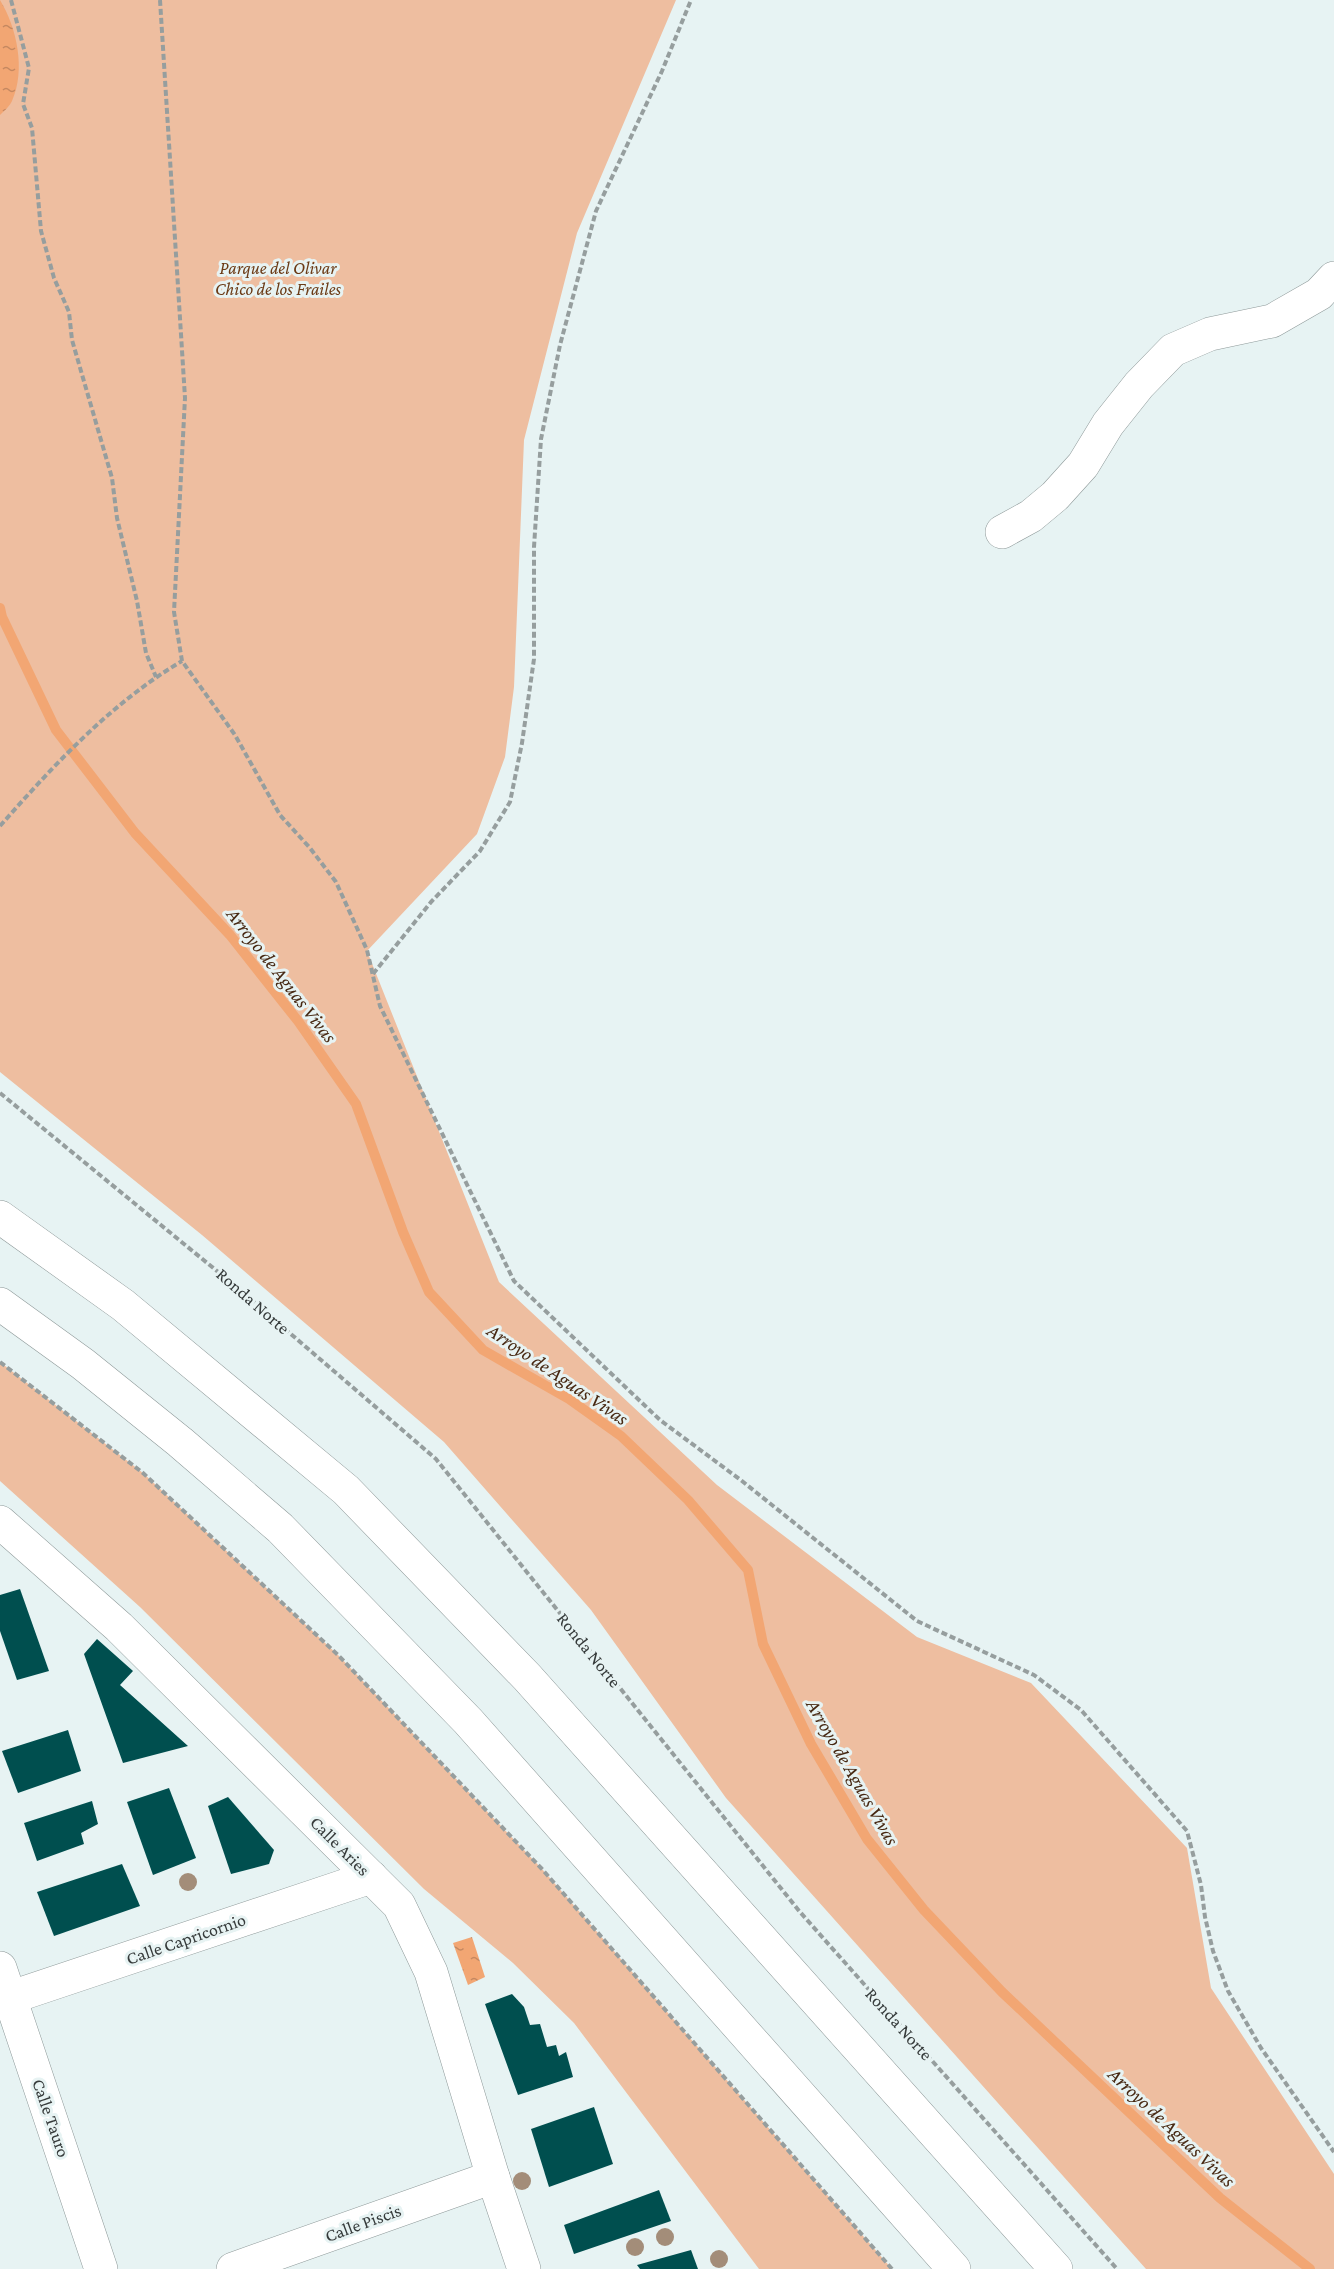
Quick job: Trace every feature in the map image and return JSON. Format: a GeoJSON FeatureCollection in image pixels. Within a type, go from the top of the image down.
{"type":"FeatureCollection","features":[{"type":"Feature","properties":{"kind":"main road"},"geometry":{"type":"LineString","coordinates":[[1002,532],[1031,516],[1055,496],[1083,465],[1108,424],[1139,385],[1173,350],[1210,334],[1272,321],[1319,294],[1334,278]]}},
{"type":"Feature","properties":{"kind":"main road"},"geometry":{"type":"LineString","coordinates":[[0,1217],[123,1305],[346,1490],[527,1677],[1056,2269]]}},
{"type":"Feature","properties":{"kind":"main road"},"geometry":{"type":"LineString","coordinates":[[0,1304],[83,1364],[180,1442],[280,1528],[468,1721],[954,2269]]}},
{"type":"Feature","properties":{"kind":"main road","name":"Calle Aries"},"geometry":{"type":"LineString","coordinates":[[0,1522],[119,1628],[399,1905],[430,1972],[524,2269]]}},
{"type":"Feature","properties":{"kind":"main road","name":"Calle Capricornio"},"geometry":{"type":"LineString","coordinates":[[3,1989],[371,1877]]}},
{"type":"Feature","properties":{"kind":"main road","name":"Calle Tauro"},"geometry":{"type":"LineString","coordinates":[[3,1989],[101,2269]]}},
{"type":"Feature","properties":{"kind":"main road","name":"Calle Piscis"},"geometry":{"type":"LineString","coordinates":[[233,2269],[493,2176]]}},
{"type":"Feature","properties":{"kind":"path"},"geometry":{"type":"LineString","coordinates":[[11,0],[29,68],[23,104],[32,128],[41,231],[54,278],[69,312],[72,340],[112,478],[117,518],[137,601],[146,652],[156,676]]}},
{"type":"Feature","properties":{"kind":"path"},"geometry":{"type":"LineString","coordinates":[[160,0],[185,398],[174,612],[182,661],[235,735],[280,815],[310,848],[336,882],[367,950],[381,1006],[514,1281],[660,1420],[742,1480],[917,1621],[1034,1675],[1081,1710],[1186,1831],[1201,1886],[1213,1952],[1228,1991],[1261,2048],[1334,2152]]}},
{"type":"Feature","properties":{"kind":"path"},"geometry":{"type":"LineString","coordinates":[[373,975],[431,902],[480,851],[510,802],[522,743],[534,658],[534,547],[541,439],[560,345],[596,211],[662,71],[691,0]]}},
{"type":"Feature","properties":{"kind":"path"},"geometry":{"type":"LineString","coordinates":[[0,826],[37,784],[100,722],[156,676],[182,661]]}},
{"type":"Feature","properties":{"kind":"path","name":"Ronda Norte"},"geometry":{"type":"LineString","coordinates":[[0,1093],[234,1285],[436,1460],[800,1912],[1117,2269]]}},
{"type":"Feature","properties":{"kind":"path"},"geometry":{"type":"LineString","coordinates":[[0,1362],[143,1473],[338,1656],[542,1869],[892,2269]]}},
{"type":"Feature","properties":{"kind":"green space","name":"Parque del Olivar Chico de los Frailes"},"geometry":{"type":"Polygon","coordinates":[[[0,0],[676,0],[577,233],[524,440],[514,687],[505,757],[477,834],[367,951],[499,1282],[717,1485],[917,1637],[1031,1683],[1187,1848],[1211,1988],[1334,2174],[1334,2269],[1146,2269],[726,1798],[591,1610],[444,1442],[202,1235],[0,1072],[0,0]]]}},
{"type":"Feature","properties":{"kind":"green space"},"geometry":{"type":"Polygon","coordinates":[[[0,1362],[143,1473],[338,1655],[542,1869],[892,2269],[759,2269],[574,2023],[513,1963],[424,1889],[140,1607],[0,1481],[0,1362]]]}},
{"type":"Feature","properties":{"kind":"water"},"geometry":{"type":"Polygon","coordinates":[[[0,0],[15,36],[19,63],[12,101],[0,115],[0,0]]]}},
{"type":"Feature","properties":{"kind":"water"},"geometry":{"type":"Polygon","coordinates":[[[472,1937],[485,1977],[468,1985],[453,1943],[472,1937]]]}},
{"type":"Feature","properties":{"kind":"building"},"geometry":{"type":"Polygon","coordinates":[[[20,1589],[49,1671],[17,1680],[0,1631],[0,1595],[20,1589]]]}},
{"type":"Feature","properties":{"kind":"building"},"geometry":{"type":"Polygon","coordinates":[[[97,1639],[133,1671],[120,1685],[188,1746],[123,1763],[84,1654],[97,1639]]]}},
{"type":"Feature","properties":{"kind":"building"},"geometry":{"type":"Polygon","coordinates":[[[68,1730],[81,1771],[18,1793],[2,1751],[68,1730]]]}},
{"type":"Feature","properties":{"kind":"building"},"geometry":{"type":"Polygon","coordinates":[[[169,1788],[196,1858],[153,1875],[127,1802],[169,1788]]]}},
{"type":"Feature","properties":{"kind":"building"},"geometry":{"type":"Polygon","coordinates":[[[228,1797],[274,1850],[269,1864],[231,1874],[208,1806],[228,1797]]]}},
{"type":"Feature","properties":{"kind":"building"},"geometry":{"type":"Polygon","coordinates":[[[92,1801],[98,1824],[81,1833],[84,1844],[37,1861],[24,1823],[92,1801]]]}},
{"type":"Feature","properties":{"kind":"building"},"geometry":{"type":"Polygon","coordinates":[[[122,1864],[140,1906],[54,1936],[37,1892],[122,1864]]]}},
{"type":"Feature","properties":{"kind":"building"},"geometry":{"type":"Polygon","coordinates":[[[512,1994],[524,2007],[530,2025],[540,2024],[547,2047],[556,2045],[559,2056],[566,2052],[573,2077],[518,2095],[485,2004],[512,1994]]]}},
{"type":"Feature","properties":{"kind":"building"},"geometry":{"type":"Polygon","coordinates":[[[594,2107],[613,2164],[549,2187],[531,2129],[594,2107]]]}},
{"type":"Feature","properties":{"kind":"building"},"geometry":{"type":"Polygon","coordinates":[[[659,2190],[671,2221],[574,2254],[564,2225],[659,2190]]]}},
{"type":"Feature","properties":{"kind":"building"},"geometry":{"type":"Polygon","coordinates":[[[691,2250],[698,2269],[640,2269],[637,2265],[691,2250]]]}},
{"type":"Feature","properties":{"kind":"waterway","name":"Arroyo de Aguas Vivas"},"geometry":{"type":"LineString","coordinates":[[0,608],[2,617],[56,730],[135,833],[230,935],[298,1021],[356,1104],[403,1232],[429,1292],[483,1350],[569,1399],[621,1436],[688,1500],[748,1570],[763,1644],[811,1744],[867,1839],[924,1910],[1002,1992],[1220,2198],[1310,2269]]}}]}
